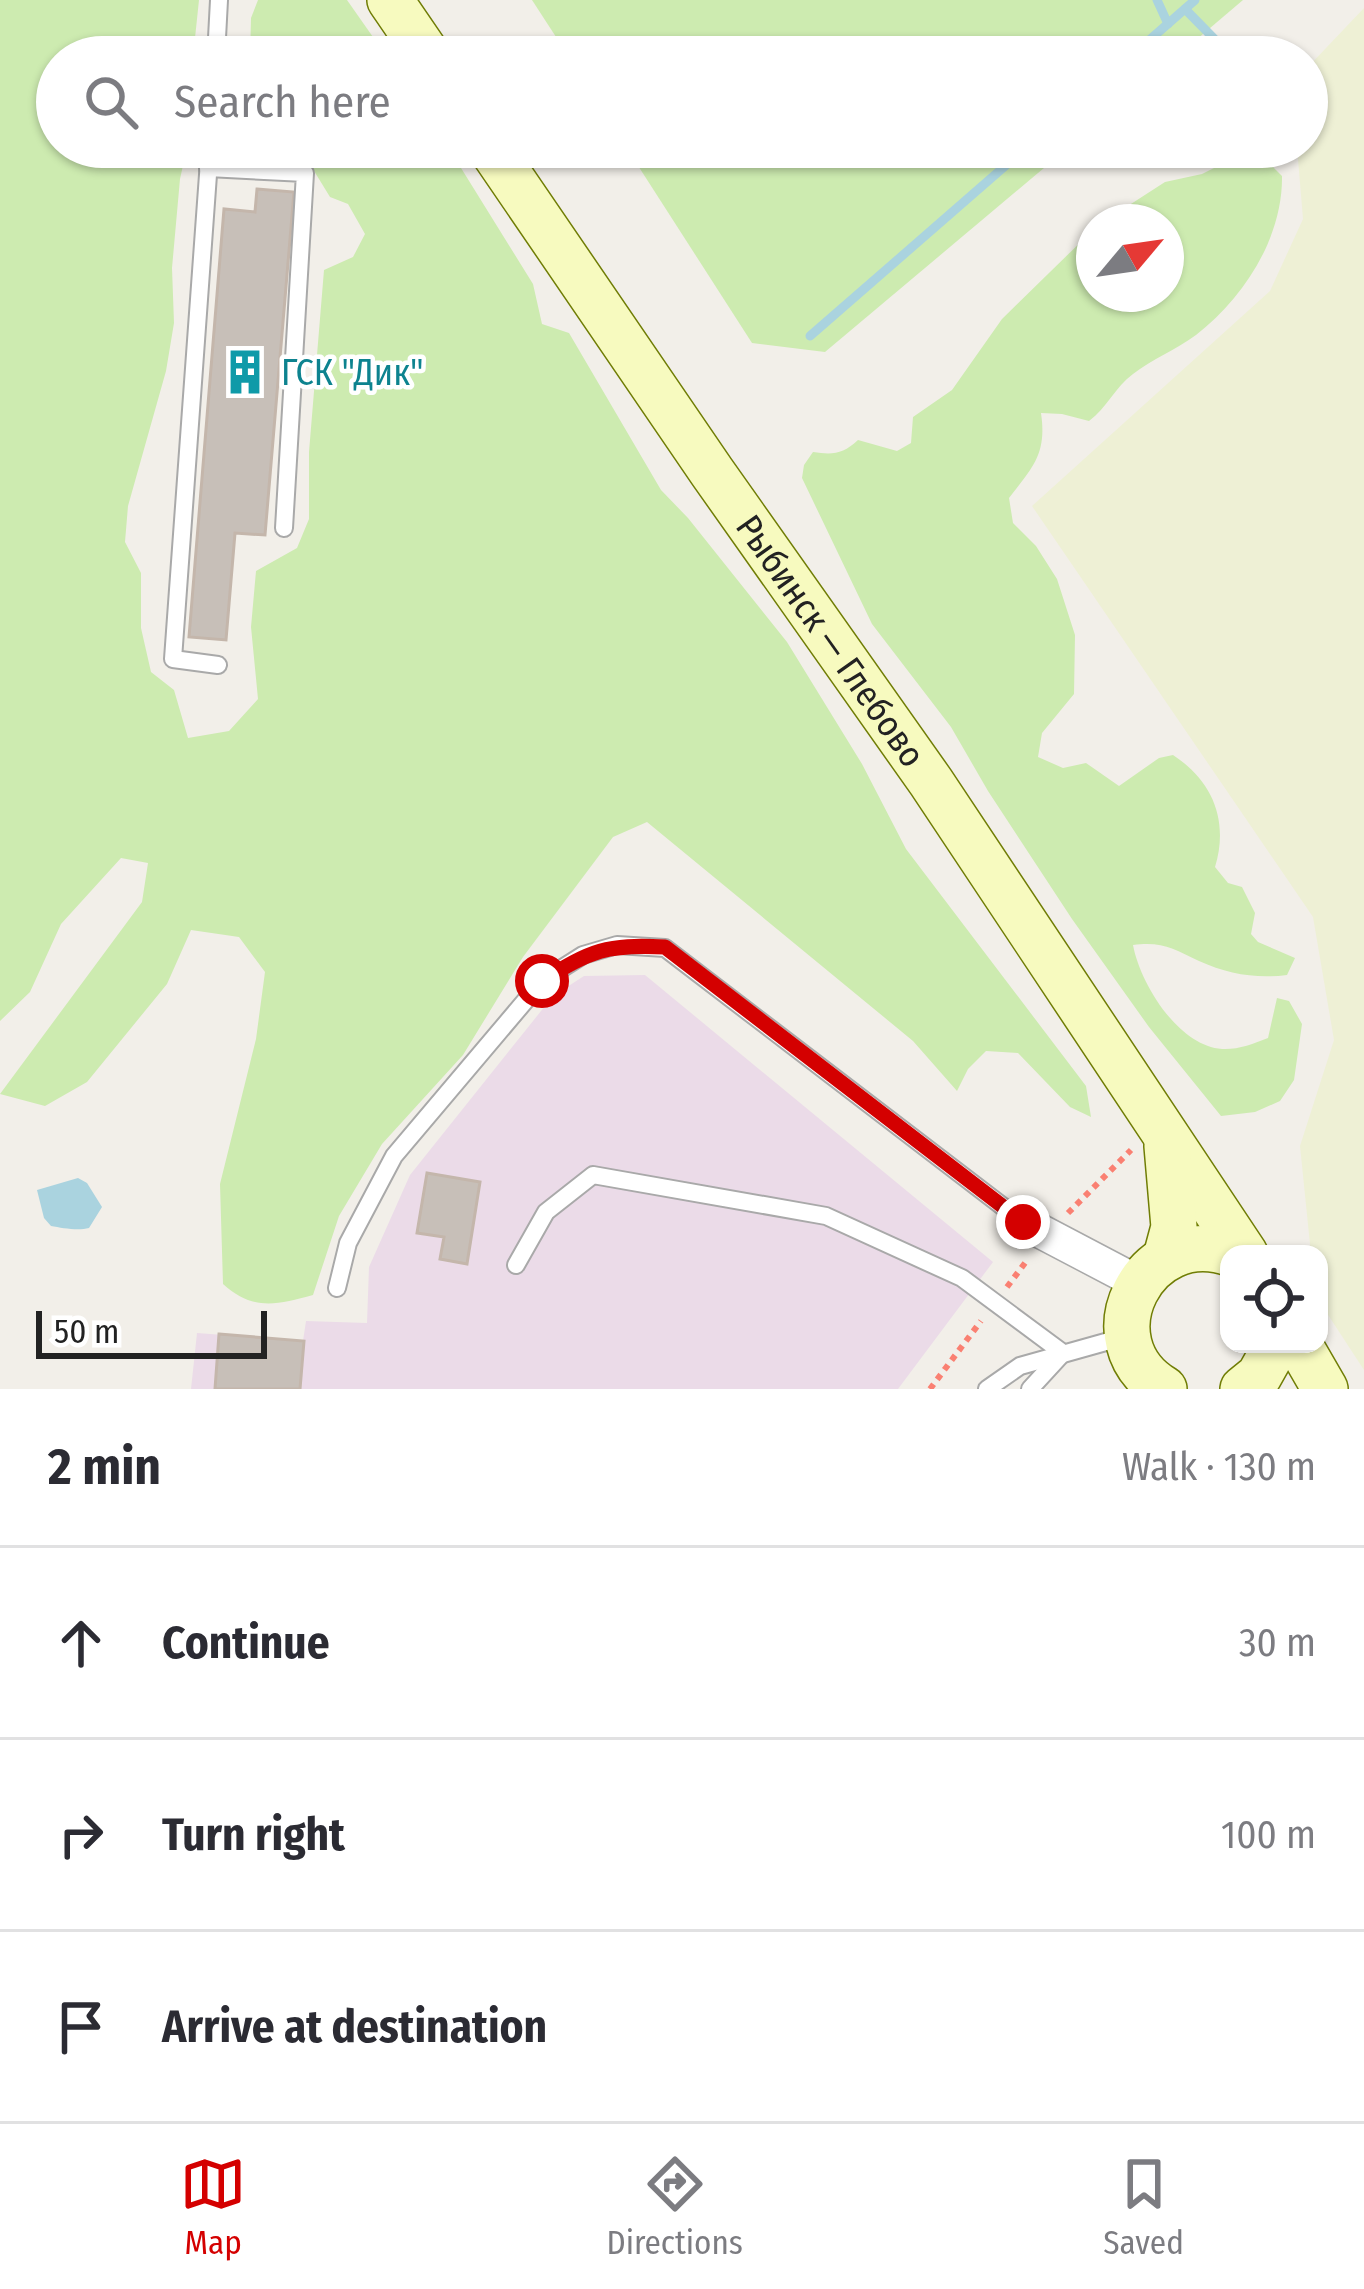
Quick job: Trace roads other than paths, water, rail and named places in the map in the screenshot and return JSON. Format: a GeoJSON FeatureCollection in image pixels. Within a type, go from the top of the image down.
{"type":"FeatureCollection","features":[{"type":"Feature","properties":{"kind":"main road"},"geometry":{"type":"LineString","coordinates":[[390,0],[414,36]]}},
{"type":"Feature","properties":{"kind":"main road","name":"Рыбинск — Глебово"},"geometry":{"type":"LineString","coordinates":[[504,168],[931,782],[1239,1245]]}},
{"type":"Feature","properties":{"kind":"main road","name":"Рыбинск — Глебово"},"geometry":{"type":"LineString","coordinates":[[1142,1371],[1127,1318],[1153,1270],[1174,1210],[1165,1137]]}},
{"type":"Feature","properties":{"kind":"main road"},"geometry":{"type":"LineString","coordinates":[[1153,1270],[1202,1248],[1220,1252]]}},
{"type":"Feature","properties":{"kind":"main road"},"geometry":{"type":"LineString","coordinates":[[1244,1389],[1259,1376],[1272,1353]]}},
{"type":"Feature","properties":{"kind":"main road"},"geometry":{"type":"LineString","coordinates":[[1304,1353],[1325,1389]]}},
{"type":"Feature","properties":{"kind":"street"},"geometry":{"type":"LineString","coordinates":[[1023,1222],[1153,1270]]}},
{"type":"Feature","properties":{"kind":"lane"},"geometry":{"type":"LineString","coordinates":[[217,36],[219,0]]}},
{"type":"Feature","properties":{"kind":"lane"},"geometry":{"type":"LineString","coordinates":[[218,665],[173,658],[208,168],[305,173],[284,528]]}},
{"type":"Feature","properties":{"kind":"lane"},"geometry":{"type":"LineString","coordinates":[[337,1288],[348,1243],[394,1156],[542,981],[583,955],[617,945],[665,947],[1023,1222]]}},
{"type":"Feature","properties":{"kind":"lane"},"geometry":{"type":"LineString","coordinates":[[517,1265],[546,1212],[593,1175],[826,1216],[962,1279],[1063,1353],[1142,1371]]}},
{"type":"Feature","properties":{"kind":"lane"},"geometry":{"type":"LineString","coordinates":[[987,1389],[1020,1366],[1063,1353]]}},
{"type":"Feature","properties":{"kind":"lane"},"geometry":{"type":"LineString","coordinates":[[1030,1389],[1063,1353]]}},
{"type":"Feature","properties":{"kind":"water"},"geometry":{"type":"Polygon","coordinates":[[[78,1178],[87,1183],[102,1207],[89,1228],[51,1226],[44,1218],[37,1190],[78,1178]]]}},
{"type":"Feature","properties":{"kind":"waterway"},"geometry":{"type":"LineString","coordinates":[[1157,0],[1168,24]]}},
{"type":"Feature","properties":{"kind":"waterway"},"geometry":{"type":"LineString","coordinates":[[1154,36],[1195,0]]}},
{"type":"Feature","properties":{"kind":"waterway"},"geometry":{"type":"LineString","coordinates":[[1185,9],[1211,36]]}},
{"type":"Feature","properties":{"kind":"waterway"},"geometry":{"type":"LineString","coordinates":[[810,336],[1003,168]]}},
{"type":"Feature","properties":{"kind":"place","name":"ГСК \"Дик\""},"geometry":{"type":"Point","coordinates":[245,372]}}]}
